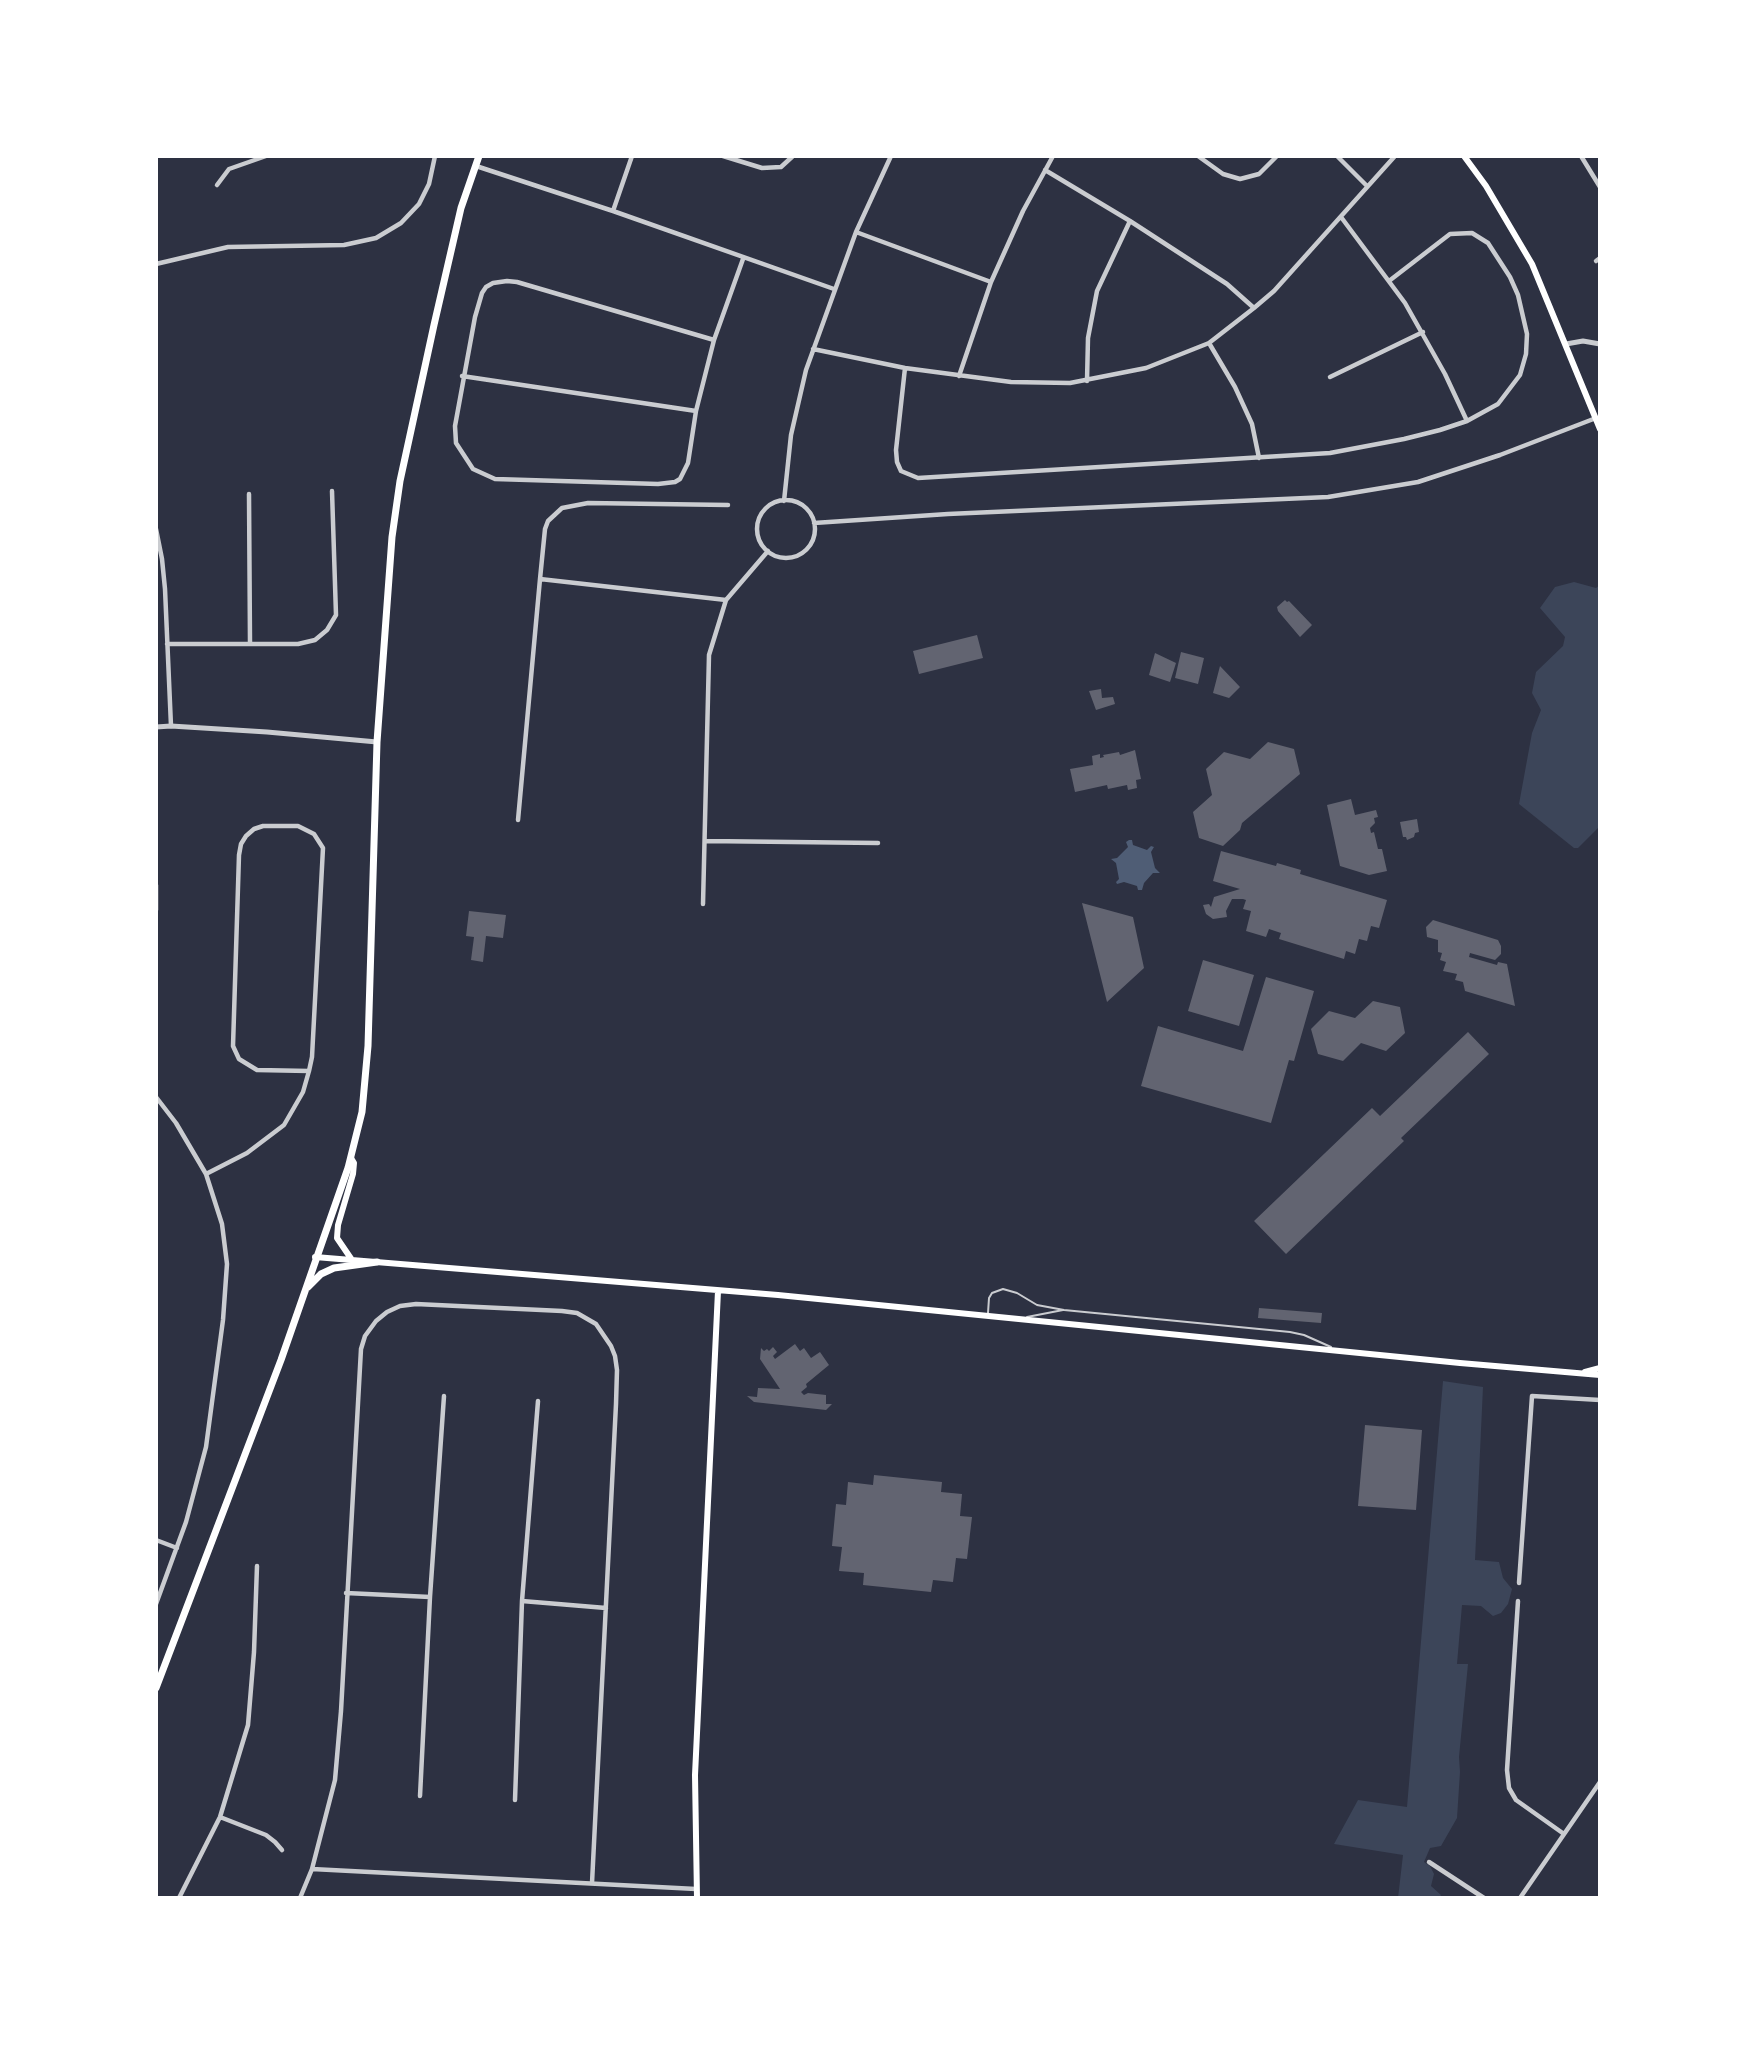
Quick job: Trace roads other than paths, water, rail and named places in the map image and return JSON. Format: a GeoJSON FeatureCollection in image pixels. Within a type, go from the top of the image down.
{"type":"FeatureCollection","features":[{"type":"Feature","properties":{"kind":"main road"},"geometry":{"type":"LineString","coordinates":[[156,1688],[281,1360],[351,1158],[362,1112],[368,1046],[377,742],[392,537],[400,481],[433,325],[461,208],[479,156]]}},
{"type":"Feature","properties":{"kind":"main road"},"geometry":{"type":"LineString","coordinates":[[1464,156],[1486,187],[1531,264],[1600,429]]}},
{"type":"Feature","properties":{"kind":"main road"},"geometry":{"type":"LineString","coordinates":[[351,1158],[354,1163],[353,1174],[338,1225],[337,1238],[352,1260]]}},
{"type":"Feature","properties":{"kind":"main road"},"geometry":{"type":"LineString","coordinates":[[316,1257],[718,1291],[1600,1375]]}},
{"type":"Feature","properties":{"kind":"main road"},"geometry":{"type":"LineString","coordinates":[[304,1291],[321,1274],[334,1268],[377,1262]]}},
{"type":"Feature","properties":{"kind":"main road"},"geometry":{"type":"LineString","coordinates":[[697,1898],[695,1775],[718,1291]]}},
{"type":"Feature","properties":{"kind":"main road"},"geometry":{"type":"LineString","coordinates":[[1579,1373],[1600,1368]]}},
{"type":"Feature","properties":{"kind":"street"},"geometry":{"type":"LineString","coordinates":[[217,185],[229,169],[265,156]]}},
{"type":"Feature","properties":{"kind":"street"},"geometry":{"type":"LineString","coordinates":[[156,264],[201,251],[228,247],[344,245],[376,238],[401,223],[419,204],[429,184],[435,156]]}},
{"type":"Feature","properties":{"kind":"street"},"geometry":{"type":"LineString","coordinates":[[613,211],[632,156]]}},
{"type":"Feature","properties":{"kind":"street"},"geometry":{"type":"LineString","coordinates":[[723,156],[752,167],[781,167],[793,156]]}},
{"type":"Feature","properties":{"kind":"street"},"geometry":{"type":"LineString","coordinates":[[784,500],[791,435],[813,348],[856,232],[891,156]]}},
{"type":"Feature","properties":{"kind":"street"},"geometry":{"type":"LineString","coordinates":[[959,376],[992,282],[1023,212],[1054,156]]}},
{"type":"Feature","properties":{"kind":"street"},"geometry":{"type":"LineString","coordinates":[[1198,156],[1223,174],[1240,179],[1259,174],[1277,156]]}},
{"type":"Feature","properties":{"kind":"street"},"geometry":{"type":"LineString","coordinates":[[1337,156],[1367,186]]}},
{"type":"Feature","properties":{"kind":"street"},"geometry":{"type":"LineString","coordinates":[[813,348],[905,368],[1012,382],[1087,381],[1146,368],[1209,343],[1274,291],[1395,156]]}},
{"type":"Feature","properties":{"kind":"street"},"geometry":{"type":"LineString","coordinates":[[1582,156],[1600,187]]}},
{"type":"Feature","properties":{"kind":"street"},"geometry":{"type":"LineString","coordinates":[[475,166],[613,211],[834,289]]}},
{"type":"Feature","properties":{"kind":"street"},"geometry":{"type":"LineString","coordinates":[[1045,170],[1227,284],[1254,308]]}},
{"type":"Feature","properties":{"kind":"street"},"geometry":{"type":"LineString","coordinates":[[1341,217],[1390,281],[1423,332],[1466,421]]}},
{"type":"Feature","properties":{"kind":"street"},"geometry":{"type":"LineString","coordinates":[[1087,381],[1088,338],[1097,291],[1130,221]]}},
{"type":"Feature","properties":{"kind":"street"},"geometry":{"type":"LineString","coordinates":[[856,232],[992,282]]}},
{"type":"Feature","properties":{"kind":"street"},"geometry":{"type":"LineString","coordinates":[[905,368],[897,454],[901,471],[910,476],[929,478],[1330,453],[1373,446],[1466,421],[1498,404],[1513,386],[1524,365],[1526,324],[1510,277],[1484,238],[1466,232],[1450,234],[1390,281]]}},
{"type":"Feature","properties":{"kind":"street"},"geometry":{"type":"LineString","coordinates":[[714,340],[517,282],[499,282],[486,287],[479,300],[462,376],[454,426],[456,443],[473,469],[484,476],[505,480],[668,484],[680,479],[688,463],[696,411],[714,340],[743,259]]}},
{"type":"Feature","properties":{"kind":"street"},"geometry":{"type":"LineString","coordinates":[[1330,377],[1423,332]]}},
{"type":"Feature","properties":{"kind":"street"},"geometry":{"type":"LineString","coordinates":[[1566,344],[1583,341],[1600,344]]}},
{"type":"Feature","properties":{"kind":"street"},"geometry":{"type":"LineString","coordinates":[[1209,343],[1235,387],[1252,424],[1259,458]]}},
{"type":"Feature","properties":{"kind":"street"},"geometry":{"type":"LineString","coordinates":[[462,376],[696,411]]}},
{"type":"Feature","properties":{"kind":"street"},"geometry":{"type":"LineString","coordinates":[[814,523],[948,514],[1328,497],[1418,482],[1500,455],[1596,418]]}},
{"type":"Feature","properties":{"kind":"street"},"geometry":{"type":"LineString","coordinates":[[167,644],[298,644],[315,640],[327,631],[336,615],[332,491]]}},
{"type":"Feature","properties":{"kind":"street"},"geometry":{"type":"LineString","coordinates":[[249,494],[250,643]]}},
{"type":"Feature","properties":{"kind":"street"},"geometry":{"type":"LineString","coordinates":[[784,500],[800,504],[814,523],[813,540],[801,554],[784,558],[768,551],[758,536],[760,518],[770,506],[784,500]]}},
{"type":"Feature","properties":{"kind":"street"},"geometry":{"type":"LineString","coordinates":[[518,820],[545,529],[548,521],[562,508],[588,503],[728,505]]}},
{"type":"Feature","properties":{"kind":"street"},"geometry":{"type":"LineString","coordinates":[[156,529],[162,559],[171,726]]}},
{"type":"Feature","properties":{"kind":"street"},"geometry":{"type":"LineString","coordinates":[[703,904],[709,655],[726,600],[768,551]]}},
{"type":"Feature","properties":{"kind":"street"},"geometry":{"type":"LineString","coordinates":[[540,579],[726,600]]}},
{"type":"Feature","properties":{"kind":"street"},"geometry":{"type":"LineString","coordinates":[[156,727],[377,742]]}},
{"type":"Feature","properties":{"kind":"street"},"geometry":{"type":"LineString","coordinates":[[206,1174],[255,1148],[284,1125],[298,1105],[309,1071],[314,1035],[323,848],[314,834],[298,826],[263,826],[246,836],[239,855],[233,1046],[239,1059],[257,1070],[309,1071]]}},
{"type":"Feature","properties":{"kind":"street"},"geometry":{"type":"LineString","coordinates":[[705,841],[878,843]]}},
{"type":"Feature","properties":{"kind":"street"},"geometry":{"type":"LineString","coordinates":[[156,885],[156,910]]}},
{"type":"Feature","properties":{"kind":"street"},"geometry":{"type":"LineString","coordinates":[[156,1097],[176,1123],[206,1174],[222,1224],[227,1264],[227,1287],[206,1447],[194,1496],[156,1604]]}},
{"type":"Feature","properties":{"kind":"street"},"geometry":{"type":"LineString","coordinates":[[300,1898],[312,1869],[335,1780],[361,1349],[365,1336],[387,1312],[400,1306],[416,1304],[577,1313],[596,1324],[611,1346],[617,1370],[592,1883]]}},
{"type":"Feature","properties":{"kind":"street"},"geometry":{"type":"LineString","coordinates":[[420,1796],[444,1396]]}},
{"type":"Feature","properties":{"kind":"street"},"geometry":{"type":"LineString","coordinates":[[1519,1583],[1532,1396],[1600,1400]]}},
{"type":"Feature","properties":{"kind":"street"},"geometry":{"type":"LineString","coordinates":[[515,1800],[522,1601],[538,1401]]}},
{"type":"Feature","properties":{"kind":"street"},"geometry":{"type":"LineString","coordinates":[[156,1539],[177,1548]]}},
{"type":"Feature","properties":{"kind":"street"},"geometry":{"type":"LineString","coordinates":[[179,1898],[220,1816],[248,1725],[257,1566]]}},
{"type":"Feature","properties":{"kind":"street"},"geometry":{"type":"LineString","coordinates":[[346,1593],[430,1597]]}},
{"type":"Feature","properties":{"kind":"street"},"geometry":{"type":"LineString","coordinates":[[522,1601],[606,1608]]}},
{"type":"Feature","properties":{"kind":"street"},"geometry":{"type":"LineString","coordinates":[[1518,1601],[1507,1770],[1509,1788],[1516,1800],[1564,1835]]}},
{"type":"Feature","properties":{"kind":"street"},"geometry":{"type":"LineString","coordinates":[[1520,1898],[1600,1782]]}},
{"type":"Feature","properties":{"kind":"street"},"geometry":{"type":"LineString","coordinates":[[220,1816],[265,1835],[282,1850]]}},
{"type":"Feature","properties":{"kind":"street"},"geometry":{"type":"LineString","coordinates":[[1429,1862],[1484,1898]]}},
{"type":"Feature","properties":{"kind":"street"},"geometry":{"type":"LineString","coordinates":[[312,1869],[696,1889]]}},
{"type":"Feature","properties":{"kind":"lane"},"geometry":{"type":"LineString","coordinates":[[988,1316],[989,1298],[997,1290],[1003,1289],[1037,1304],[1064,1310],[1297,1333],[1338,1350]]}},
{"type":"Feature","properties":{"kind":"lane"},"geometry":{"type":"LineString","coordinates":[[1014,1319],[1064,1310]]}}]}
